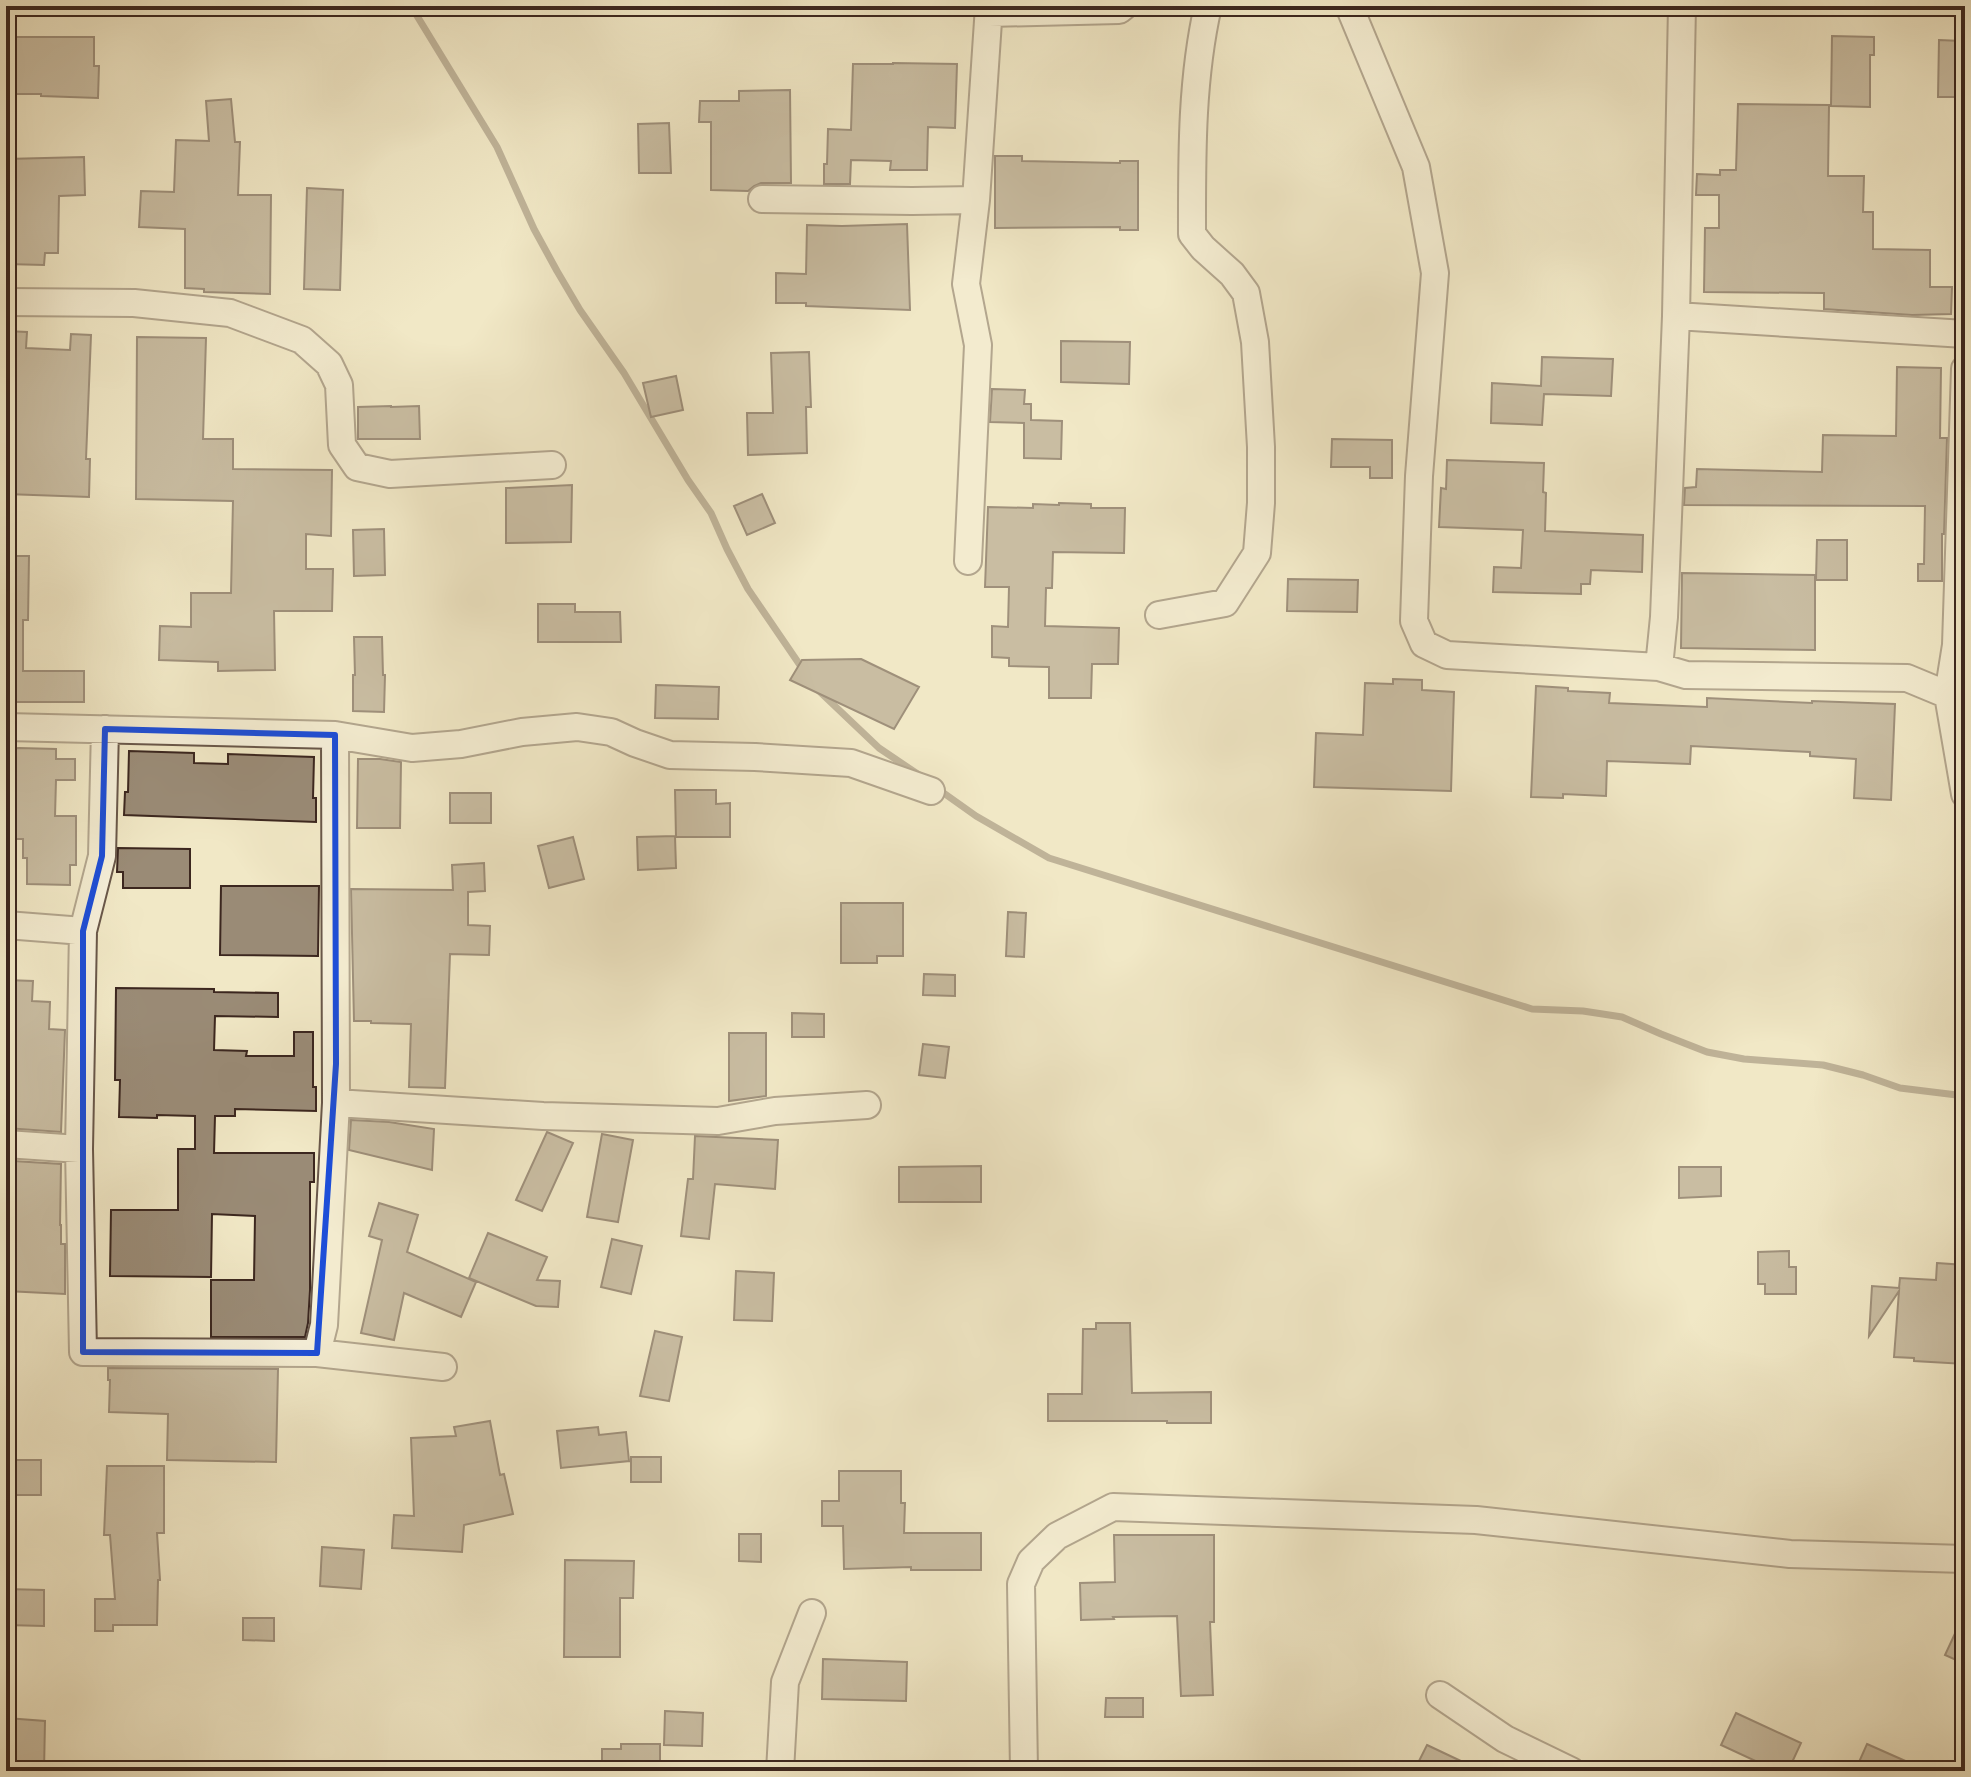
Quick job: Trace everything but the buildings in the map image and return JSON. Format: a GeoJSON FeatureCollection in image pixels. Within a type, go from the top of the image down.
{"type":"FeatureCollection","features":[{"type":"Feature","properties":{"kind":"street"},"geometry":{"type":"LineString","coordinates":[[968,561],[978,345],[966,284],[976,200],[989,10],[1119,10],[1124,6]]}},
{"type":"Feature","properties":{"kind":"street"},"geometry":{"type":"LineString","coordinates":[[1159,615],[1225,603],[1257,553],[1261,447],[1255,342],[1246,293],[1232,274],[1192,234],[1193,122],[1202,33],[1208,6]]}},
{"type":"Feature","properties":{"kind":"street"},"geometry":{"type":"LineString","coordinates":[[1349,6],[1416,167],[1435,273],[1419,476],[1414,621],[1424,644],[1447,655],[1659,667],[1686,675],[1907,678],[1948,695]]}},
{"type":"Feature","properties":{"kind":"street"},"geometry":{"type":"LineString","coordinates":[[1659,667],[1664,617],[1676,316],[1682,6]]}},
{"type":"Feature","properties":{"kind":"street"},"geometry":{"type":"LineString","coordinates":[[762,199],[976,200]]}},
{"type":"Feature","properties":{"kind":"street"},"geometry":{"type":"LineString","coordinates":[[6,302],[134,303],[230,313],[302,340],[329,364],[339,385],[342,445],[357,467],[390,474],[552,465]]}},
{"type":"Feature","properties":{"kind":"street"},"geometry":{"type":"LineString","coordinates":[[1676,316],[1965,334]]}},
{"type":"Feature","properties":{"kind":"street"},"geometry":{"type":"LineString","coordinates":[[1965,369],[1956,645],[1948,695],[1965,794]]}},
{"type":"Feature","properties":{"kind":"street"},"geometry":{"type":"LineString","coordinates":[[6,727],[335,735],[412,748],[577,727],[611,732],[670,755],[851,763],[931,791]]}},
{"type":"Feature","properties":{"kind":"street"},"geometry":{"type":"LineString","coordinates":[[105,729],[102,856],[83,931],[79,1149],[83,1352],[317,1353],[443,1367]]}},
{"type":"Feature","properties":{"kind":"street"},"geometry":{"type":"LineString","coordinates":[[317,1353],[324,1325],[336,1103],[335,735]]}},
{"type":"Feature","properties":{"kind":"street"},"geometry":{"type":"LineString","coordinates":[[6,925],[83,931]]}},
{"type":"Feature","properties":{"kind":"street"},"geometry":{"type":"LineString","coordinates":[[336,1103],[543,1116],[718,1121],[775,1111],[867,1105]]}},
{"type":"Feature","properties":{"kind":"street"},"geometry":{"type":"LineString","coordinates":[[6,1144],[79,1149]]}},
{"type":"Feature","properties":{"kind":"street"},"geometry":{"type":"LineString","coordinates":[[1024,1771],[1021,1584],[1031,1561],[1057,1536],[1113,1507],[1476,1520],[1790,1554],[1965,1559]]}},
{"type":"Feature","properties":{"kind":"street"},"geometry":{"type":"LineString","coordinates":[[780,1771],[785,1682],[812,1613]]}},
{"type":"Feature","properties":{"kind":"street"},"geometry":{"type":"LineString","coordinates":[[1440,1695],[1505,1739],[1571,1771]]}},
{"type":"Feature","properties":{"kind":"highlighted area"},"geometry":{"type":"Polygon","coordinates":[[[105,729],[335,735],[336,1064],[317,1353],[83,1352],[83,931],[102,856],[105,729]]]}},
{"type":"Feature","properties":{"kind":"waterway"},"geometry":{"type":"LineString","coordinates":[[411,6],[497,147],[534,229],[580,310],[624,373],[711,513],[748,589],[804,671]]}},
{"type":"Feature","properties":{"kind":"waterway"},"geometry":{"type":"LineString","coordinates":[[818,690],[879,748],[922,777]]}},
{"type":"Feature","properties":{"kind":"waterway"},"geometry":{"type":"LineString","coordinates":[[938,789],[976,816],[1049,858],[1532,1009],[1583,1011],[1622,1017],[1707,1052],[1744,1059],[1823,1065],[1900,1088],[1965,1096]]}}]}
